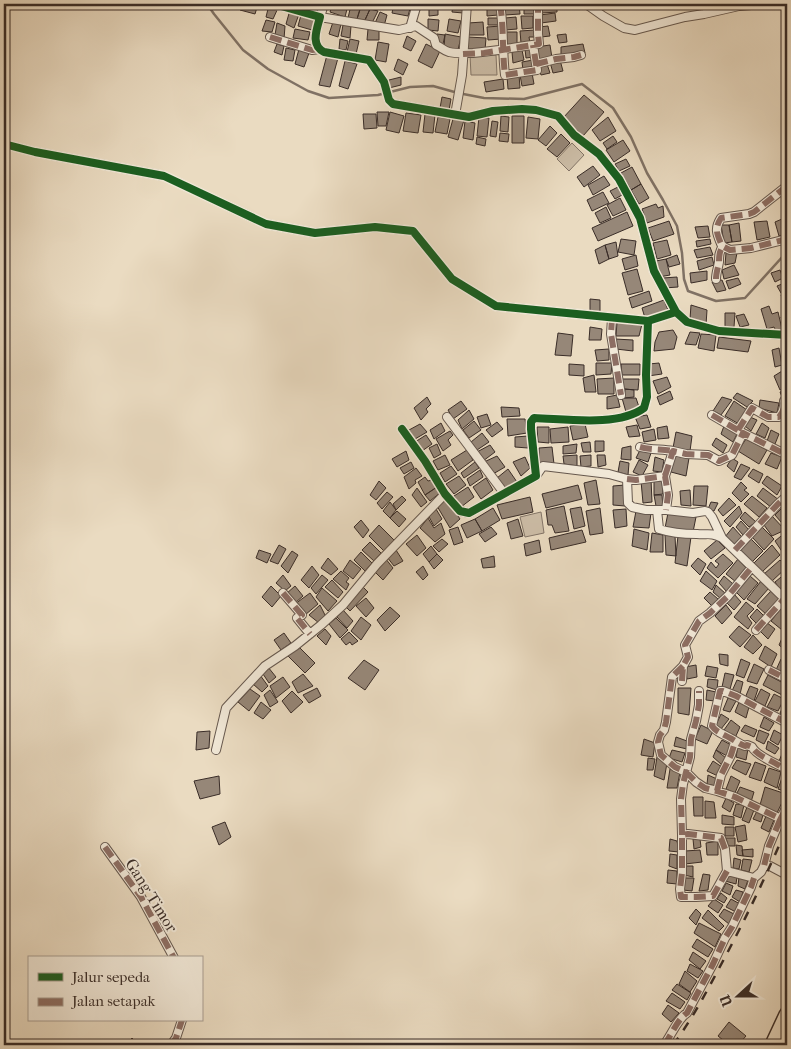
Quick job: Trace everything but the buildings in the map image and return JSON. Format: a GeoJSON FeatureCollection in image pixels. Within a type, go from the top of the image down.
{"type":"FeatureCollection","features":[{"type":"Feature","properties":{"kind":"highway"},"geometry":{"type":"LineString","coordinates":[[773,1045],[787,1016]]}},
{"type":"Feature","properties":{"kind":"street"},"geometry":{"type":"LineString","coordinates":[[274,4],[320,17],[399,30],[416,26],[434,38],[436,45],[445,51],[463,54],[484,53],[539,44],[538,4]]}},
{"type":"Feature","properties":{"kind":"street"},"geometry":{"type":"LineString","coordinates":[[324,4],[315,40],[319,49],[324,52],[369,60],[384,82],[389,100],[393,104],[469,117],[493,111],[522,109],[536,110],[558,116],[574,135],[599,154],[619,179],[640,218],[654,271],[676,312],[687,322],[719,330],[787,335]]}},
{"type":"Feature","properties":{"kind":"street"},"geometry":{"type":"LineString","coordinates":[[410,28],[417,4]]}},
{"type":"Feature","properties":{"kind":"street"},"geometry":{"type":"LineString","coordinates":[[455,115],[462,75],[467,4]]}},
{"type":"Feature","properties":{"kind":"street"},"geometry":{"type":"LineString","coordinates":[[500,4],[505,75],[537,70],[533,45]]}},
{"type":"Feature","properties":{"kind":"street"},"geometry":{"type":"LineString","coordinates":[[586,4],[624,28],[635,30],[739,6],[765,4]]}},
{"type":"Feature","properties":{"kind":"street"},"geometry":{"type":"LineString","coordinates":[[772,4],[787,6]]}},
{"type":"Feature","properties":{"kind":"street"},"geometry":{"type":"LineString","coordinates":[[270,37],[312,50],[319,49]]}},
{"type":"Feature","properties":{"kind":"street"},"geometry":{"type":"LineString","coordinates":[[536,64],[581,55]]}},
{"type":"Feature","properties":{"kind":"street"},"geometry":{"type":"LineString","coordinates":[[4,144],[34,152],[164,176],[266,224],[315,233],[374,226],[412,231],[452,279],[496,306],[648,321],[676,312]]}},
{"type":"Feature","properties":{"kind":"street"},"geometry":{"type":"LineString","coordinates":[[787,186],[754,212],[721,218],[716,224],[717,235],[723,246],[730,250],[750,248],[787,239]]}},
{"type":"Feature","properties":{"kind":"street"},"geometry":{"type":"LineString","coordinates":[[716,279],[719,252],[723,246]]}},
{"type":"Feature","properties":{"kind":"street"},"geometry":{"type":"LineString","coordinates":[[612,318],[611,334],[621,395]]}},
{"type":"Feature","properties":{"kind":"street"},"geometry":{"type":"LineString","coordinates":[[536,476],[531,429],[531,422],[534,418],[607,421],[629,416],[644,408],[648,321]]}},
{"type":"Feature","properties":{"kind":"street"},"geometry":{"type":"LineString","coordinates":[[640,447],[708,456],[719,461],[732,455],[752,408],[768,416],[779,418],[782,414],[784,401],[787,400]]}},
{"type":"Feature","properties":{"kind":"street"},"geometry":{"type":"LineString","coordinates":[[712,414],[741,432],[787,456]]}},
{"type":"Feature","properties":{"kind":"street"},"geometry":{"type":"LineString","coordinates":[[448,417],[504,493]]}},
{"type":"Feature","properties":{"kind":"street"},"geometry":{"type":"LineString","coordinates":[[402,429],[446,494],[460,511],[469,513],[536,476],[543,466],[609,474],[636,480],[665,476]]}},
{"type":"Feature","properties":{"kind":"street"},"geometry":{"type":"LineString","coordinates":[[666,510],[668,495],[665,476],[673,452]]}},
{"type":"Feature","properties":{"kind":"street"},"geometry":{"type":"LineString","coordinates":[[627,479],[628,503],[632,507],[693,513],[708,512],[722,538]]}},
{"type":"Feature","properties":{"kind":"street"},"geometry":{"type":"LineString","coordinates":[[216,750],[226,708],[266,666],[295,646],[343,605],[377,564],[446,494]]}},
{"type":"Feature","properties":{"kind":"street"},"geometry":{"type":"LineString","coordinates":[[735,550],[787,496]]}},
{"type":"Feature","properties":{"kind":"street"},"geometry":{"type":"LineString","coordinates":[[657,510],[660,529],[668,532],[713,533],[722,538],[786,600],[756,630]]}},
{"type":"Feature","properties":{"kind":"street"},"geometry":{"type":"LineString","coordinates":[[682,680],[684,666],[688,657],[686,645],[699,620],[710,613],[728,596],[752,567]]}},
{"type":"Feature","properties":{"kind":"street"},"geometry":{"type":"LineString","coordinates":[[283,593],[302,615],[297,618],[310,634]]}},
{"type":"Feature","properties":{"kind":"street"},"geometry":{"type":"LineString","coordinates":[[684,666],[672,677],[666,722],[658,742],[661,755],[705,788],[754,806],[780,820]]}},
{"type":"Feature","properties":{"kind":"street"},"geometry":{"type":"LineString","coordinates":[[769,670],[787,680]]}},
{"type":"Feature","properties":{"kind":"street"},"geometry":{"type":"LineString","coordinates":[[682,835],[721,838],[725,849],[727,871],[713,896],[681,897],[680,889],[682,874],[681,799],[690,757],[691,738],[699,705],[699,691]]}},
{"type":"Feature","properties":{"kind":"street"},"geometry":{"type":"LineString","coordinates":[[787,723],[736,696],[720,691],[712,726],[739,744],[752,747],[759,754],[787,769]]}},
{"type":"Feature","properties":{"kind":"street"},"geometry":{"type":"LineString","coordinates":[[717,791],[721,775],[736,742]]}},
{"type":"Feature","properties":{"kind":"street"},"geometry":{"type":"LineString","coordinates":[[664,1045],[684,1014],[687,1013],[713,964],[724,938],[732,928],[754,878],[761,872],[769,846],[787,806]]}},
{"type":"Feature","properties":{"kind":"street","name":"Gang Timor"},"geometry":{"type":"LineString","coordinates":[[105,847],[141,897],[173,956]]}},
{"type":"Feature","properties":{"kind":"street"},"geometry":{"type":"LineString","coordinates":[[764,866],[770,866],[787,875]]}},
{"type":"Feature","properties":{"kind":"street"},"geometry":{"type":"LineString","coordinates":[[727,871],[754,878]]}},
{"type":"Feature","properties":{"kind":"street"},"geometry":{"type":"LineString","coordinates":[[171,1045],[176,1038],[181,1022]]}},
{"type":"Feature","properties":{"kind":"shaded area"},"geometry":{"type":"Polygon","coordinates":[[[470,55],[496,55],[497,75],[471,75],[470,55]]]}},
{"type":"Feature","properties":{"kind":"shaded area"},"geometry":{"type":"Polygon","coordinates":[[[572,143],[584,155],[569,171],[557,159],[572,143]]]}},
{"type":"Feature","properties":{"kind":"shaded area"},"geometry":{"type":"Polygon","coordinates":[[[541,512],[544,533],[525,537],[520,517],[541,512]]]}},
{"type":"Feature","properties":{"kind":"waterway"},"geometry":{"type":"LineString","coordinates":[[207,4],[243,50],[268,69],[308,91],[329,98],[378,95],[410,87],[433,86],[484,98],[524,99],[582,84],[613,108],[631,137],[647,173],[677,226],[684,279],[688,291],[716,301],[745,298],[787,254]]}},
{"type":"Feature","properties":{"kind":"railway"},"geometry":{"type":"LineString","coordinates":[[673,1045],[700,1003],[733,943],[787,827]]}},
{"type":"Feature","properties":{"kind":"marked path"},"geometry":{"type":"LineString","coordinates":[[500,4],[505,75],[537,70],[533,45]]}},
{"type":"Feature","properties":{"kind":"marked path"},"geometry":{"type":"LineString","coordinates":[[463,54],[484,53],[539,44],[538,4]]}},
{"type":"Feature","properties":{"kind":"marked path"},"geometry":{"type":"LineString","coordinates":[[270,37],[312,50],[319,49]]}},
{"type":"Feature","properties":{"kind":"marked path"},"geometry":{"type":"LineString","coordinates":[[536,64],[581,55]]}},
{"type":"Feature","properties":{"kind":"marked path"},"geometry":{"type":"LineString","coordinates":[[787,186],[754,212],[721,218],[717,229],[722,246],[730,250],[751,248],[787,239]]}},
{"type":"Feature","properties":{"kind":"marked path"},"geometry":{"type":"LineString","coordinates":[[716,279],[723,246]]}},
{"type":"Feature","properties":{"kind":"marked path"},"geometry":{"type":"LineString","coordinates":[[612,318],[611,334],[621,395]]}},
{"type":"Feature","properties":{"kind":"marked path"},"geometry":{"type":"LineString","coordinates":[[738,430],[752,408],[768,417],[779,417],[783,410],[784,401],[787,400]]}},
{"type":"Feature","properties":{"kind":"marked path"},"geometry":{"type":"LineString","coordinates":[[712,415],[743,433]]}},
{"type":"Feature","properties":{"kind":"marked path"},"geometry":{"type":"LineString","coordinates":[[665,476],[673,451],[686,454],[708,455],[719,461],[732,455],[743,433],[787,455]]}},
{"type":"Feature","properties":{"kind":"marked path"},"geometry":{"type":"LineString","coordinates":[[640,447],[673,451]]}},
{"type":"Feature","properties":{"kind":"marked path"},"geometry":{"type":"LineString","coordinates":[[627,479],[636,480],[665,476],[668,495],[666,510]]}},
{"type":"Feature","properties":{"kind":"marked path"},"geometry":{"type":"LineString","coordinates":[[735,550],[787,496]]}},
{"type":"Feature","properties":{"kind":"marked path"},"geometry":{"type":"LineString","coordinates":[[682,681],[683,666],[688,657],[685,645],[699,621],[728,596],[752,567]]}},
{"type":"Feature","properties":{"kind":"marked path"},"geometry":{"type":"LineString","coordinates":[[283,593],[302,615],[297,618],[310,634]]}},
{"type":"Feature","properties":{"kind":"marked path"},"geometry":{"type":"LineString","coordinates":[[756,630],[785,598]]}},
{"type":"Feature","properties":{"kind":"marked path"},"geometry":{"type":"LineString","coordinates":[[683,666],[672,677],[666,722],[658,742],[661,755],[705,788],[735,797],[779,818],[780,820],[769,846],[764,866]]}},
{"type":"Feature","properties":{"kind":"marked path"},"geometry":{"type":"LineString","coordinates":[[769,670],[787,679]]}},
{"type":"Feature","properties":{"kind":"marked path"},"geometry":{"type":"LineString","coordinates":[[682,835],[681,799],[699,705],[699,691]]}},
{"type":"Feature","properties":{"kind":"marked path"},"geometry":{"type":"LineString","coordinates":[[780,766],[761,755],[752,747],[745,746],[720,733],[712,726],[720,691],[736,696],[787,723]]}},
{"type":"Feature","properties":{"kind":"marked path"},"geometry":{"type":"LineString","coordinates":[[717,791],[721,775],[735,742]]}},
{"type":"Feature","properties":{"kind":"marked path"},"geometry":{"type":"LineString","coordinates":[[780,820],[787,806]]}},
{"type":"Feature","properties":{"kind":"marked path"},"geometry":{"type":"LineString","coordinates":[[725,849],[721,838],[682,835],[681,897],[713,896],[727,871]]}},
{"type":"Feature","properties":{"kind":"marked path"},"geometry":{"type":"LineString","coordinates":[[105,847],[141,897],[173,956]]}},
{"type":"Feature","properties":{"kind":"marked path"},"geometry":{"type":"LineString","coordinates":[[664,1045],[687,1013],[732,927],[754,878]]}},
{"type":"Feature","properties":{"kind":"marked path"},"geometry":{"type":"LineString","coordinates":[[171,1045],[176,1038],[181,1022]]}},
{"type":"Feature","properties":{"kind":"cycle path"},"geometry":{"type":"LineString","coordinates":[[274,4],[320,17],[316,32],[316,41],[320,49],[324,52],[369,60],[384,82],[389,100],[393,104],[469,117],[493,111],[522,109],[536,110],[558,116],[574,135],[599,154],[619,179],[640,218],[654,271],[676,312]]}},
{"type":"Feature","properties":{"kind":"cycle path"},"geometry":{"type":"LineString","coordinates":[[4,144],[35,152],[164,176],[266,224],[315,233],[375,227],[413,231],[452,279],[496,306],[648,321],[676,312],[687,322],[719,331],[787,335]]}},
{"type":"Feature","properties":{"kind":"cycle path"},"geometry":{"type":"LineString","coordinates":[[402,429],[425,461],[445,494],[460,511],[469,513],[536,476],[531,429],[531,422],[534,418],[606,420],[633,414],[644,408],[647,397],[648,321]]}}]}
